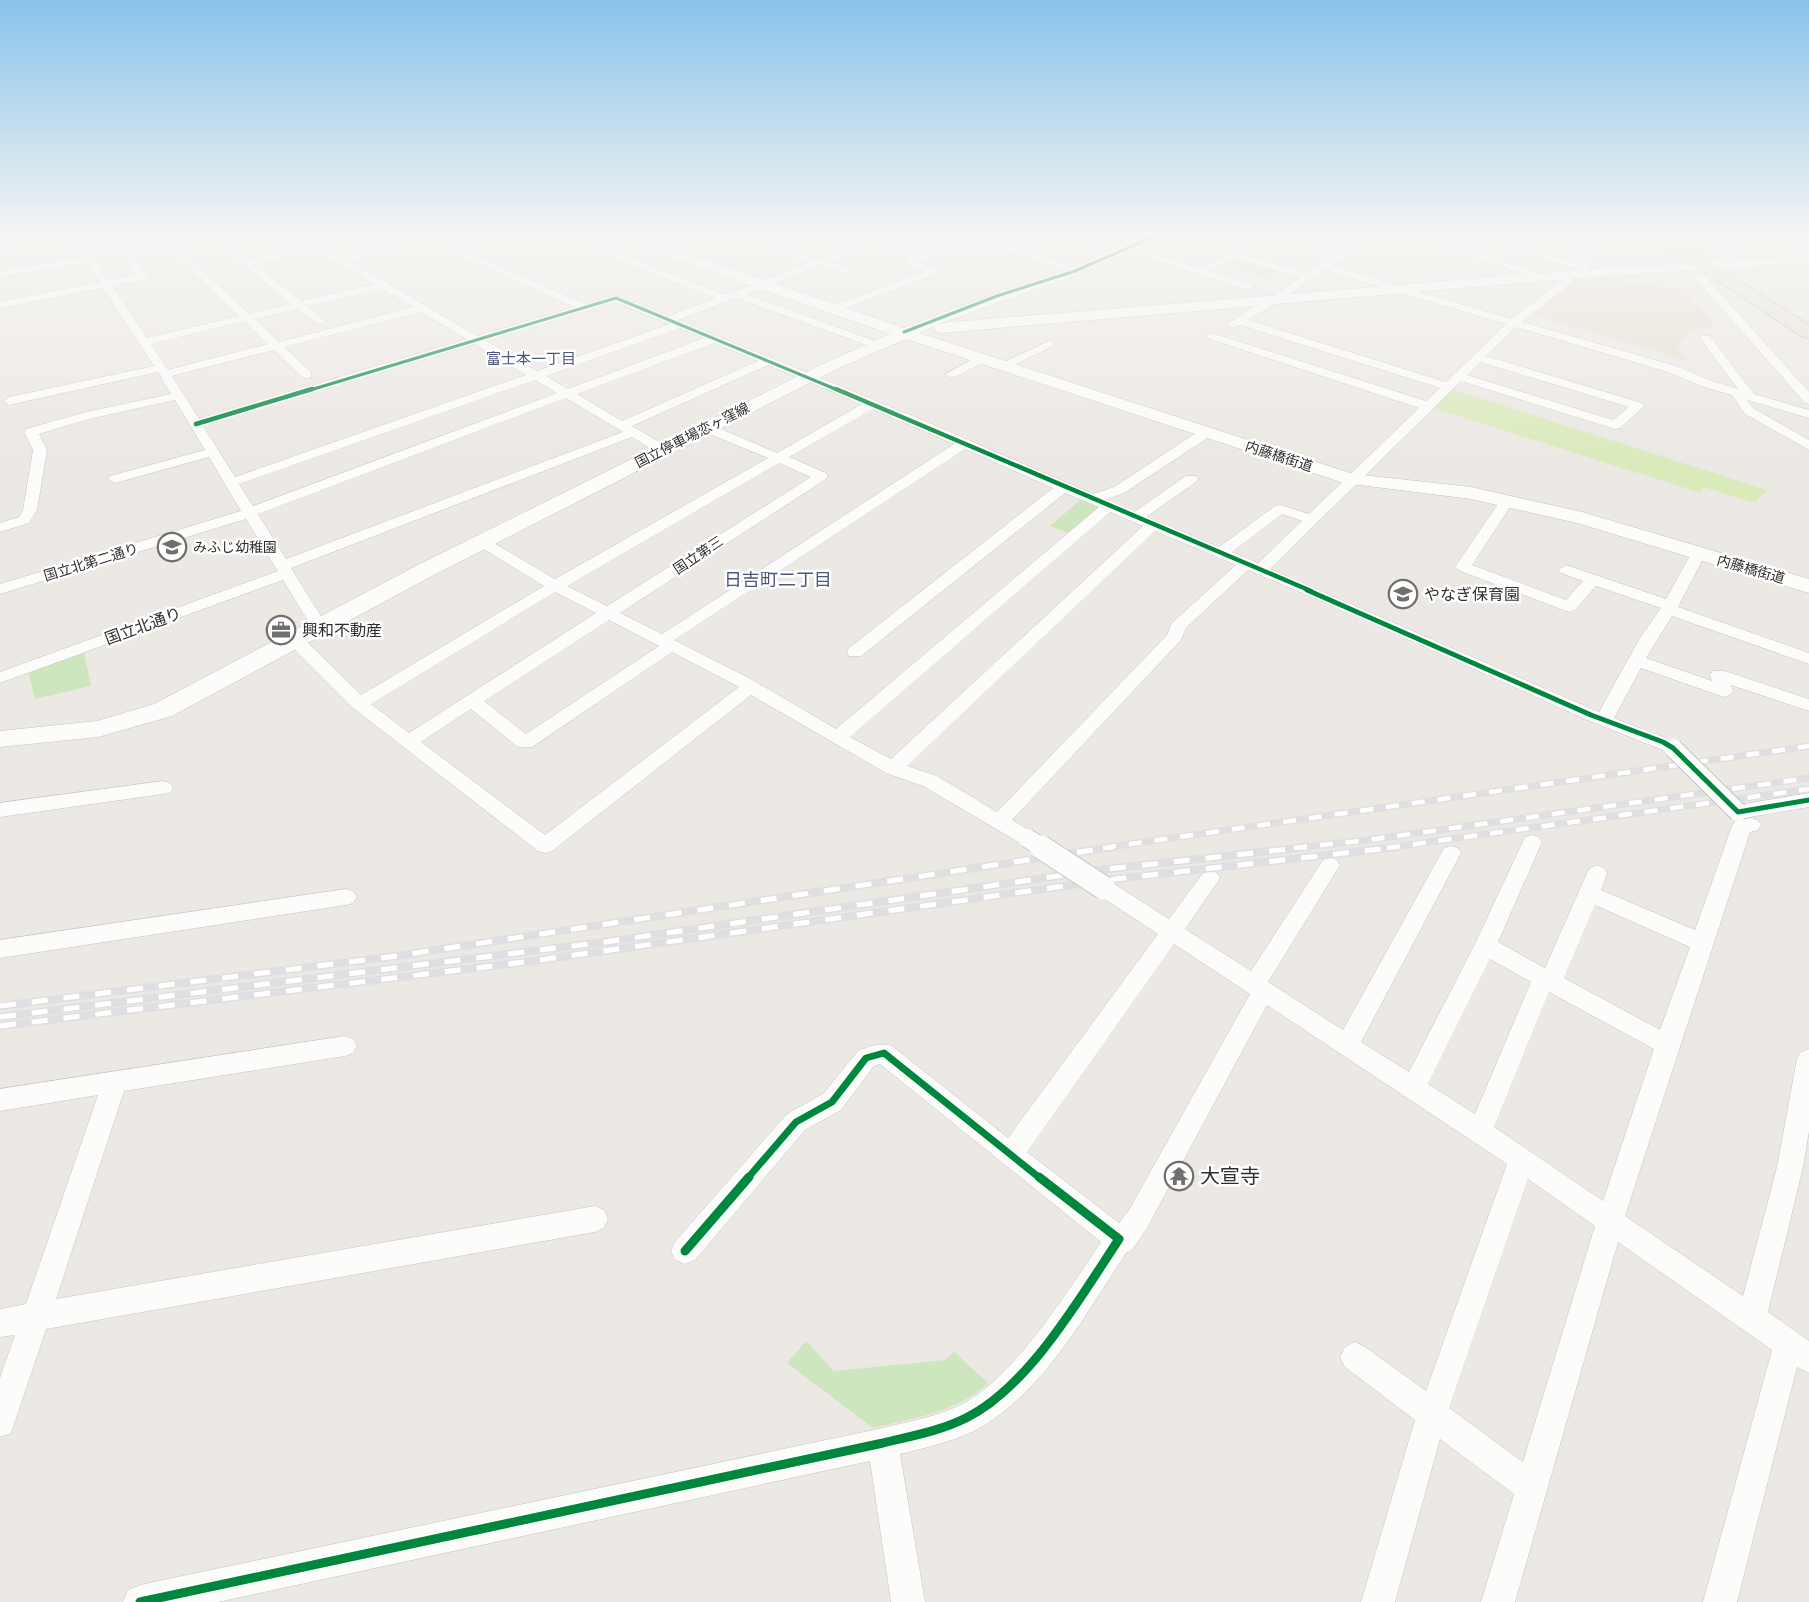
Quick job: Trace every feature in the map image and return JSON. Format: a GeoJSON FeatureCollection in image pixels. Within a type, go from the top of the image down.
{"type":"FeatureCollection","features":[{"type":"Feature","properties":{"kind":"main road","name":"内藤橋街道"},"geometry":{"type":"LineString","coordinates":[[831,309],[1351,479],[1471,493],[1582,518],[1809,586]]}},
{"type":"Feature","properties":{"kind":"main road","name":"国立停車場恋ヶ窪線"},"geometry":{"type":"LineString","coordinates":[[0,739],[90,730],[163,710],[319,626],[706,428],[904,332],[964,309]]}},
{"type":"Feature","properties":{"kind":"main road","name":"国立停車場恋ヶ窪線"},"geometry":{"type":"LineString","coordinates":[[904,332],[960,325],[1157,309]]}},
{"type":"Feature","properties":{"kind":"main road"},"geometry":{"type":"LineString","coordinates":[[1776,309],[1809,332]]}},
{"type":"Feature","properties":{"kind":"main road"},"geometry":{"type":"LineString","coordinates":[[1776,309],[1809,332]]}},
{"type":"Feature","properties":{"kind":"main road"},"geometry":{"type":"LineString","coordinates":[[1792,309],[1789,311],[1809,324]]}},
{"type":"Feature","properties":{"kind":"main road"},"geometry":{"type":"LineString","coordinates":[[946,315],[948,321],[960,325]]}},
{"type":"Feature","properties":{"kind":"street"},"geometry":{"type":"LineString","coordinates":[[122,309],[196,424],[319,626]]}},
{"type":"Feature","properties":{"kind":"street"},"geometry":{"type":"LineString","coordinates":[[237,309],[307,375]]}},
{"type":"Feature","properties":{"kind":"street"},"geometry":{"type":"LineString","coordinates":[[143,342],[288,309]]}},
{"type":"Feature","properties":{"kind":"street"},"geometry":{"type":"LineString","coordinates":[[303,309],[319,321]]}},
{"type":"Feature","properties":{"kind":"street"},"geometry":{"type":"LineString","coordinates":[[9,401],[276,346],[421,309]]}},
{"type":"Feature","properties":{"kind":"street"},"geometry":{"type":"LineString","coordinates":[[425,309],[663,450]]}},
{"type":"Feature","properties":{"kind":"street"},"geometry":{"type":"LineString","coordinates":[[196,424],[578,309]]}},
{"type":"Feature","properties":{"kind":"street"},"geometry":{"type":"LineString","coordinates":[[642,309],[809,377],[1604,720],[1673,747],[1744,818]]}},
{"type":"Feature","properties":{"kind":"street"},"geometry":{"type":"LineString","coordinates":[[230,483],[535,375],[702,309]]}},
{"type":"Feature","properties":{"kind":"street"},"geometry":{"type":"LineString","coordinates":[[768,309],[876,345]]}},
{"type":"Feature","properties":{"kind":"street"},"geometry":{"type":"LineString","coordinates":[[1259,309],[1211,336],[1427,406]]}},
{"type":"Feature","properties":{"kind":"street"},"geometry":{"type":"LineString","coordinates":[[1470,309],[1676,370],[1705,383],[1809,414]]}},
{"type":"Feature","properties":{"kind":"street"},"geometry":{"type":"LineString","coordinates":[[999,822],[1175,636],[1178,626],[1311,519],[1477,357],[1531,309]]}},
{"type":"Feature","properties":{"kind":"street"},"geometry":{"type":"LineString","coordinates":[[1729,309],[1809,400]]}},
{"type":"Feature","properties":{"kind":"street"},"geometry":{"type":"LineString","coordinates":[[1240,321],[1447,386]]}},
{"type":"Feature","properties":{"kind":"street"},"geometry":{"type":"LineString","coordinates":[[848,335],[873,322]]}},
{"type":"Feature","properties":{"kind":"street"},"geometry":{"type":"LineString","coordinates":[[1706,338],[1742,393],[1749,411],[1809,446]]}},
{"type":"Feature","properties":{"kind":"street","name":"国立北第二通り"},"geometry":{"type":"LineString","coordinates":[[0,588],[249,512],[713,339]]}},
{"type":"Feature","properties":{"kind":"street"},"geometry":{"type":"LineString","coordinates":[[1004,365],[1049,344]]}},
{"type":"Feature","properties":{"kind":"street"},"geometry":{"type":"LineString","coordinates":[[1458,376],[1616,425],[1638,405],[1477,357]]}},
{"type":"Feature","properties":{"kind":"street"},"geometry":{"type":"LineString","coordinates":[[951,374],[983,358]]}},
{"type":"Feature","properties":{"kind":"street","name":"国立北通り"},"geometry":{"type":"LineString","coordinates":[[0,678],[285,570],[628,429],[768,361]]}},
{"type":"Feature","properties":{"kind":"street"},"geometry":{"type":"LineString","coordinates":[[0,528],[24,520],[30,510],[40,450],[31,432],[177,396]]}},
{"type":"Feature","properties":{"kind":"street"},"geometry":{"type":"LineString","coordinates":[[360,704],[555,586],[872,404]]}},
{"type":"Feature","properties":{"kind":"street","name":"国立第三"},"geometry":{"type":"LineString","coordinates":[[408,742],[821,476],[706,428]]}},
{"type":"Feature","properties":{"kind":"street"},"geometry":{"type":"LineString","coordinates":[[837,738],[1101,503],[1207,432]]}},
{"type":"Feature","properties":{"kind":"street"},"geometry":{"type":"LineString","coordinates":[[472,701],[525,744],[666,643],[964,443]]}},
{"type":"Feature","properties":{"kind":"street"},"geometry":{"type":"LineString","coordinates":[[115,479],[212,452]]}},
{"type":"Feature","properties":{"kind":"street"},"geometry":{"type":"LineString","coordinates":[[1136,518],[1191,479]]}},
{"type":"Feature","properties":{"kind":"street"},"geometry":{"type":"LineString","coordinates":[[855,652],[1063,487]]}},
{"type":"Feature","properties":{"kind":"street"},"geometry":{"type":"LineString","coordinates":[[1506,501],[1463,567],[1569,607],[1593,579]]}},
{"type":"Feature","properties":{"kind":"street"},"geometry":{"type":"LineString","coordinates":[[1221,553],[1280,508],[1311,519]]}},
{"type":"Feature","properties":{"kind":"street"},"geometry":{"type":"LineString","coordinates":[[893,768],[1153,525]]}},
{"type":"Feature","properties":{"kind":"street"},"geometry":{"type":"LineString","coordinates":[[482,542],[555,586],[750,687],[893,768],[930,781],[1027,838],[1414,1087],[1798,1351],[1720,1602]]}},
{"type":"Feature","properties":{"kind":"street"},"geometry":{"type":"LineString","coordinates":[[1604,720],[1638,661],[1648,638],[1670,607],[1698,553]]}},
{"type":"Feature","properties":{"kind":"street"},"geometry":{"type":"LineString","coordinates":[[1566,570],[1809,659]]}},
{"type":"Feature","properties":{"kind":"street"},"geometry":{"type":"LineString","coordinates":[[295,640],[360,704],[545,846],[750,687]]}},
{"type":"Feature","properties":{"kind":"street"},"geometry":{"type":"LineString","coordinates":[[1638,661],[1724,691],[1719,675],[1809,705]]}},
{"type":"Feature","properties":{"kind":"street"},"geometry":{"type":"LineString","coordinates":[[0,810],[163,788]]}},
{"type":"Feature","properties":{"kind":"street"},"geometry":{"type":"LineString","coordinates":[[1744,818],[1800,801],[1809,811]]}},
{"type":"Feature","properties":{"kind":"street"},"geometry":{"type":"LineString","coordinates":[[1498,1602],[1610,1221],[1744,818]]}},
{"type":"Feature","properties":{"kind":"street"},"geometry":{"type":"LineString","coordinates":[[1414,1087],[1485,946],[1532,842]]}},
{"type":"Feature","properties":{"kind":"street"},"geometry":{"type":"LineString","coordinates":[[1348,1044],[1451,853]]}},
{"type":"Feature","properties":{"kind":"street"},"geometry":{"type":"LineString","coordinates":[[1122,1241],[1138,1219],[1259,987],[1330,866]]}},
{"type":"Feature","properties":{"kind":"street"},"geometry":{"type":"LineString","coordinates":[[1480,1131],[1597,873]]}},
{"type":"Feature","properties":{"kind":"street"},"geometry":{"type":"LineString","coordinates":[[1010,1155],[1210,878]]}},
{"type":"Feature","properties":{"kind":"street"},"geometry":{"type":"LineString","coordinates":[[1589,894],[1703,943]]}},
{"type":"Feature","properties":{"kind":"street"},"geometry":{"type":"LineString","coordinates":[[0,949],[346,897]]}},
{"type":"Feature","properties":{"kind":"street"},"geometry":{"type":"LineString","coordinates":[[1485,946],[1667,1045]]}},
{"type":"Feature","properties":{"kind":"street"},"geometry":{"type":"LineString","coordinates":[[0,1100],[345,1046]]}},
{"type":"Feature","properties":{"kind":"street"},"geometry":{"type":"LineString","coordinates":[[140,1602],[883,1443],[925,1432],[972,1415],[1023,1374],[1064,1320],[1119,1239],[884,1053],[866,1058],[832,1102],[796,1122],[685,1251]]}},
{"type":"Feature","properties":{"kind":"street"},"geometry":{"type":"LineString","coordinates":[[1752,1318],[1790,1167],[1807,1076]]}},
{"type":"Feature","properties":{"kind":"street"},"geometry":{"type":"LineString","coordinates":[[0,1422],[115,1082]]}},
{"type":"Feature","properties":{"kind":"street"},"geometry":{"type":"LineString","coordinates":[[1378,1602],[1432,1415],[1521,1160]]}},
{"type":"Feature","properties":{"kind":"street"},"geometry":{"type":"LineString","coordinates":[[0,1323],[596,1220]]}},
{"type":"Feature","properties":{"kind":"street"},"geometry":{"type":"LineString","coordinates":[[1355,1357],[1532,1488]]}},
{"type":"Feature","properties":{"kind":"street"},"geometry":{"type":"LineString","coordinates":[[883,1443],[908,1602]]}},
{"type":"Feature","properties":{"kind":"shaded area"},"geometry":{"type":"Polygon","coordinates":[[[1539,309],[1701,309],[1715,325],[1691,330],[1677,345],[1688,361],[1532,315],[1539,309]]]}},
{"type":"Feature","properties":{"kind":"green space"},"geometry":{"type":"Polygon","coordinates":[[[1448,388],[1767,490],[1755,503],[1703,487],[1701,493],[1430,407],[1448,388]]]}},
{"type":"Feature","properties":{"kind":"green space"},"geometry":{"type":"Polygon","coordinates":[[[1083,498],[1103,507],[1071,534],[1050,526],[1083,498]]]}},
{"type":"Feature","properties":{"kind":"green space"},"geometry":{"type":"Polygon","coordinates":[[[84,652],[91,686],[35,699],[28,671],[84,652]]]}},
{"type":"Feature","properties":{"kind":"green space"},"geometry":{"type":"Polygon","coordinates":[[[806,1341],[834,1371],[945,1360],[954,1352],[988,1383],[976,1393],[949,1408],[873,1428],[787,1363],[806,1341]]]}},
{"type":"Feature","properties":{"kind":"railway"},"geometry":{"type":"LineString","coordinates":[[1103,848],[1809,746]]}},
{"type":"Feature","properties":{"kind":"railway"},"geometry":{"type":"LineString","coordinates":[[1294,848],[1368,840],[1809,778]]}},
{"type":"Feature","properties":{"kind":"railway"},"geometry":{"type":"LineString","coordinates":[[1387,848],[1809,789]]}},
{"type":"Feature","properties":{"kind":"railway"},"geometry":{"type":"LineString","coordinates":[[0,1006],[396,956],[1113,847]]}},
{"type":"Feature","properties":{"kind":"railway"},"geometry":{"type":"LineString","coordinates":[[0,1017],[605,942],[1099,870],[1307,847]]}},
{"type":"Feature","properties":{"kind":"railway"},"geometry":{"type":"LineString","coordinates":[[0,1026],[533,961],[1107,880],[1398,847]]}},
{"type":"Feature","properties":{"kind":"cycle path"},"geometry":{"type":"LineString","coordinates":[[196,424],[580,309]]}},
{"type":"Feature","properties":{"kind":"cycle path"},"geometry":{"type":"LineString","coordinates":[[642,309],[920,424],[1358,611],[1591,715],[1663,742],[1673,748],[1738,812],[1809,800]]}},
{"type":"Feature","properties":{"kind":"cycle path"},"geometry":{"type":"LineString","coordinates":[[904,332],[964,309]]}},
{"type":"Feature","properties":{"kind":"cycle path"},"geometry":{"type":"LineString","coordinates":[[140,1602],[883,1443],[955,1423],[974,1414],[997,1397],[1037,1356],[1072,1310],[1119,1239],[884,1053],[866,1058],[832,1102],[796,1122],[685,1251]]}},
{"type":"Feature","properties":{"kind":"place","name":"みふじ幼稚園"},"geometry":{"type":"Point","coordinates":[172,547]}},
{"type":"Feature","properties":{"kind":"place","name":"やなぎ保育園"},"geometry":{"type":"Point","coordinates":[1403,594]}},
{"type":"Feature","properties":{"kind":"place","name":"興和不動産"},"geometry":{"type":"Point","coordinates":[281,630]}},
{"type":"Feature","properties":{"kind":"place","name":"大宣寺"},"geometry":{"type":"Point","coordinates":[1179,1176]}},
{"type":"Feature","properties":{"kind":"district","name":"富士本一丁目"},"geometry":{"type":"Point","coordinates":[531,359]}},
{"type":"Feature","properties":{"kind":"district","name":"日吉町二丁目"},"geometry":{"type":"Point","coordinates":[778,579]}}]}
